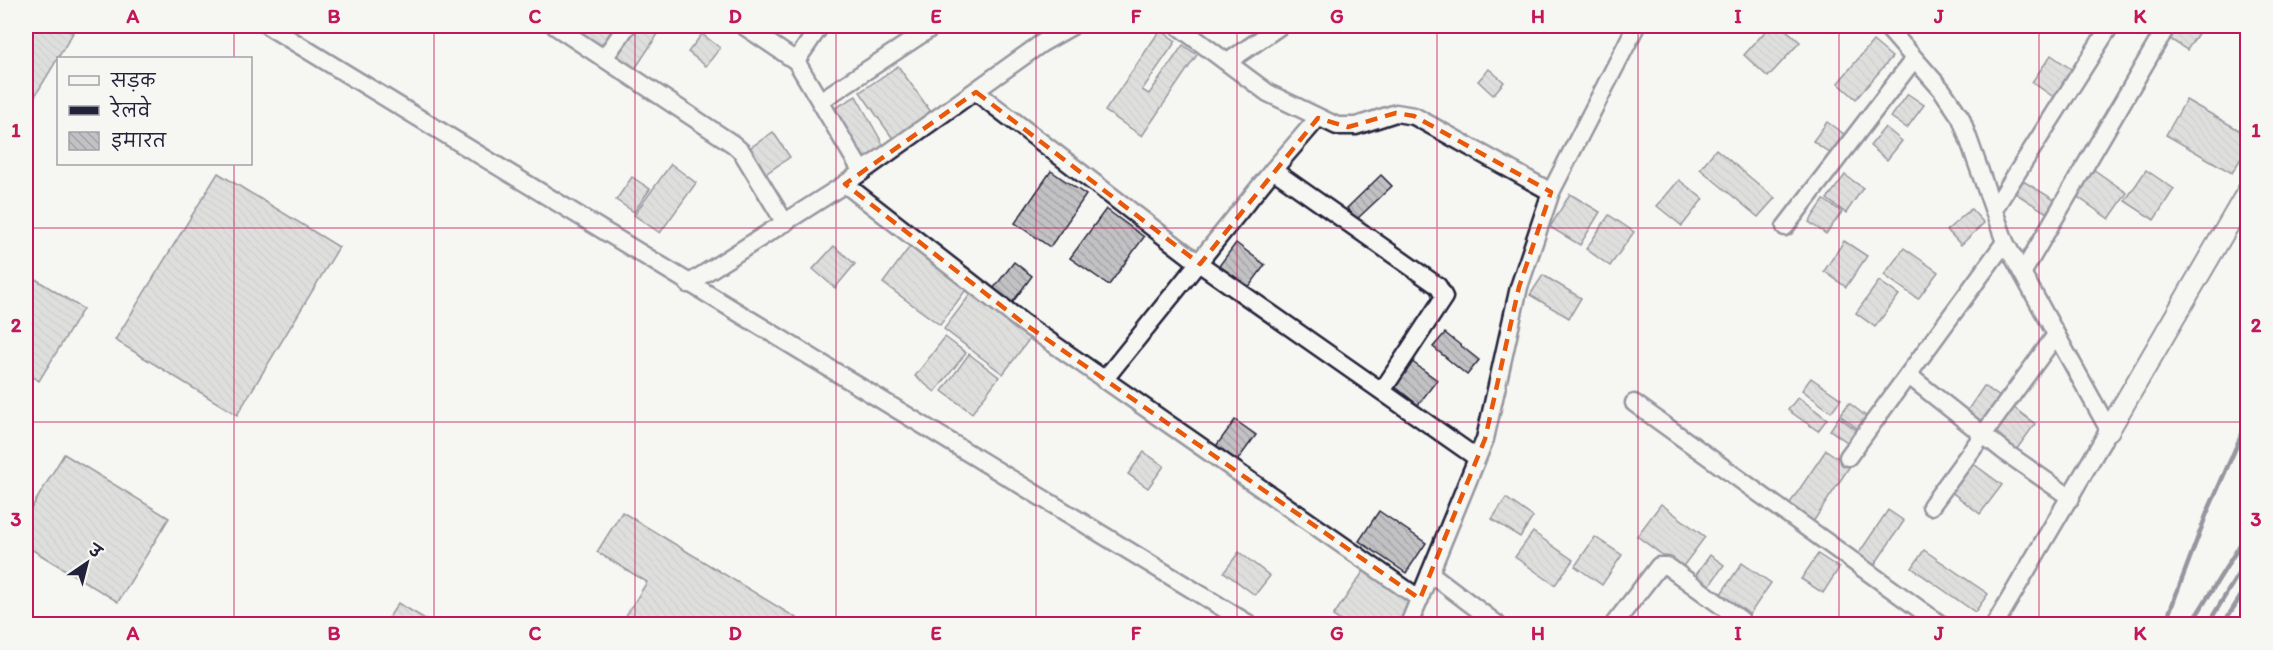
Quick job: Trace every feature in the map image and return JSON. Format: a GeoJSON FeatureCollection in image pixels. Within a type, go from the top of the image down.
{"type":"FeatureCollection","features":[{"type":"Feature","properties":{"kind":"street"},"geometry":{"type":"LineString","coordinates":[[268,26],[1249,624]]}},
{"type":"Feature","properties":{"kind":"street"},"geometry":{"type":"LineString","coordinates":[[555,26],[733,144],[742,152],[785,224]]}},
{"type":"Feature","properties":{"kind":"street"},"geometry":{"type":"LineString","coordinates":[[604,58],[627,26]]}},
{"type":"Feature","properties":{"kind":"street"},"geometry":{"type":"LineString","coordinates":[[744,26],[796,61],[862,172]]}},
{"type":"Feature","properties":{"kind":"street"},"geometry":{"type":"LineString","coordinates":[[796,61],[819,26]]}},
{"type":"Feature","properties":{"kind":"street"},"geometry":{"type":"LineString","coordinates":[[820,101],[934,26]]}},
{"type":"Feature","properties":{"kind":"street"},"geometry":{"type":"LineString","coordinates":[[688,284],[845,184],[1042,43],[1072,26]]}},
{"type":"Feature","properties":{"kind":"street"},"geometry":{"type":"LineString","coordinates":[[1178,26],[1229,61],[1268,93],[1318,118],[1337,126],[1348,127],[1396,113],[1414,116],[1551,192]]}},
{"type":"Feature","properties":{"kind":"street"},"geometry":{"type":"LineString","coordinates":[[1229,61],[1280,26]]}},
{"type":"Feature","properties":{"kind":"street"},"geometry":{"type":"LineString","coordinates":[[1409,624],[1485,439],[1520,286],[1551,192],[1636,26]]}},
{"type":"Feature","properties":{"kind":"street"},"geometry":{"type":"LineString","coordinates":[[1886,26],[1942,90],[1961,118],[2006,242],[2109,430]]}},
{"type":"Feature","properties":{"kind":"street"},"geometry":{"type":"LineString","coordinates":[[1994,209],[2110,26]]}},
{"type":"Feature","properties":{"kind":"street"},"geometry":{"type":"LineString","coordinates":[[2023,272],[2167,26]]}},
{"type":"Feature","properties":{"kind":"street"},"geometry":{"type":"LineString","coordinates":[[1785,226],[1914,59]]}},
{"type":"Feature","properties":{"kind":"street"},"geometry":{"type":"LineString","coordinates":[[976,92],[1200,264],[1477,458]]}},
{"type":"Feature","properties":{"kind":"street"},"geometry":{"type":"LineString","coordinates":[[1104,380],[1200,264],[1273,170],[1318,118]]}},
{"type":"Feature","properties":{"kind":"street"},"geometry":{"type":"LineString","coordinates":[[1273,170],[1438,286],[1442,292],[1444,297],[1382,392]]}},
{"type":"Feature","properties":{"kind":"street"},"geometry":{"type":"LineString","coordinates":[[845,184],[1022,322],[1420,599]]}},
{"type":"Feature","properties":{"kind":"street"},"geometry":{"type":"LineString","coordinates":[[1995,624],[2071,498],[2247,191]]}},
{"type":"Feature","properties":{"kind":"street"},"geometry":{"type":"LineString","coordinates":[[1848,457],[2006,242]]}},
{"type":"Feature","properties":{"kind":"street"},"geometry":{"type":"LineString","coordinates":[[1931,506],[2056,335]]}},
{"type":"Feature","properties":{"kind":"street"},"geometry":{"type":"LineString","coordinates":[[1908,375],[1982,434],[2071,498]]}},
{"type":"Feature","properties":{"kind":"street"},"geometry":{"type":"LineString","coordinates":[[1634,403],[1940,624]]}},
{"type":"Feature","properties":{"kind":"street"},"geometry":{"type":"LineString","coordinates":[[1614,624],[1659,566],[1667,566],[1741,620],[1742,624]]}},
{"type":"Feature","properties":{"kind":"street"},"geometry":{"type":"LineString","coordinates":[[1430,573],[1497,624]]}},
{"type":"Feature","properties":{"kind":"highlighted area"},"geometry":{"type":"Polygon","coordinates":[[[976,92],[1200,264],[1318,118],[1348,127],[1396,113],[1414,116],[1551,192],[1519,287],[1485,439],[1420,599],[1022,322],[845,184],[976,92]]]}},
{"type":"Feature","properties":{"kind":"building"},"geometry":{"type":"Polygon","coordinates":[[[26,26],[61,26],[73,33],[26,111],[26,26]]]}},
{"type":"Feature","properties":{"kind":"building"},"geometry":{"type":"Polygon","coordinates":[[[582,26],[619,26],[600,52],[576,35],[582,26]]]}},
{"type":"Feature","properties":{"kind":"building"},"geometry":{"type":"Polygon","coordinates":[[[631,26],[645,26],[658,34],[633,72],[610,57],[631,26]]]}},
{"type":"Feature","properties":{"kind":"building"},"geometry":{"type":"Polygon","coordinates":[[[1770,26],[1782,26],[1800,42],[1768,77],[1744,55],[1770,26]]]}},
{"type":"Feature","properties":{"kind":"building"},"geometry":{"type":"Polygon","coordinates":[[[2179,26],[2195,26],[2201,29],[2187,50],[2170,39],[2179,26]]]}},
{"type":"Feature","properties":{"kind":"building"},"geometry":{"type":"Polygon","coordinates":[[[1160,30],[1176,41],[1142,90],[1149,94],[1183,45],[1197,55],[1142,136],[1105,111],[1160,30]]]}},
{"type":"Feature","properties":{"kind":"building"},"geometry":{"type":"Polygon","coordinates":[[[702,34],[720,48],[706,66],[688,52],[702,34]]]}},
{"type":"Feature","properties":{"kind":"building"},"geometry":{"type":"Polygon","coordinates":[[[1873,41],[1892,57],[1856,99],[1838,83],[1873,41]]]}},
{"type":"Feature","properties":{"kind":"building"},"geometry":{"type":"Polygon","coordinates":[[[2051,55],[2077,73],[2058,100],[2032,82],[2051,55]]]}},
{"type":"Feature","properties":{"kind":"building"},"geometry":{"type":"Polygon","coordinates":[[[898,66],[934,116],[896,143],[860,92],[898,66]]]}},
{"type":"Feature","properties":{"kind":"building"},"geometry":{"type":"Polygon","coordinates":[[[1489,69],[1504,82],[1493,95],[1478,81],[1489,69]]]}},
{"type":"Feature","properties":{"kind":"building"},"geometry":{"type":"Polygon","coordinates":[[[1908,94],[1924,105],[1907,128],[1891,117],[1908,94]]]}},
{"type":"Feature","properties":{"kind":"building"},"geometry":{"type":"Polygon","coordinates":[[[856,96],[885,148],[860,162],[830,111],[856,96]]]}},
{"type":"Feature","properties":{"kind":"building"},"geometry":{"type":"Polygon","coordinates":[[[2186,100],[2248,135],[2248,147],[2232,173],[2166,135],[2186,100]]]}},
{"type":"Feature","properties":{"kind":"building"},"geometry":{"type":"Polygon","coordinates":[[[1827,122],[1848,137],[1834,156],[1813,141],[1827,122]]]}},
{"type":"Feature","properties":{"kind":"building"},"geometry":{"type":"Polygon","coordinates":[[[1885,127],[1902,141],[1887,160],[1870,146],[1885,127]]]}},
{"type":"Feature","properties":{"kind":"building"},"geometry":{"type":"Polygon","coordinates":[[[773,132],[790,157],[764,175],[747,150],[773,132]]]}},
{"type":"Feature","properties":{"kind":"building"},"geometry":{"type":"Polygon","coordinates":[[[1716,149],[1775,198],[1758,217],[1700,169],[1716,149]]]}},
{"type":"Feature","properties":{"kind":"building"},"geometry":{"type":"Polygon","coordinates":[[[671,164],[696,183],[660,233],[634,215],[671,164]]]}},
{"type":"Feature","properties":{"kind":"building"},"geometry":{"type":"Polygon","coordinates":[[[2093,169],[2127,193],[2109,219],[2075,195],[2093,169]]]}},
{"type":"Feature","properties":{"kind":"building"},"geometry":{"type":"Polygon","coordinates":[[[2146,170],[2174,189],[2154,220],[2125,201],[2146,170]]]}},
{"type":"Feature","properties":{"kind":"building"},"geometry":{"type":"Polygon","coordinates":[[[1051,171],[1086,195],[1050,247],[1015,223],[1051,171]]]}},
{"type":"Feature","properties":{"kind":"building"},"geometry":{"type":"Polygon","coordinates":[[[218,173],[339,247],[237,415],[115,340],[218,173]]]}},
{"type":"Feature","properties":{"kind":"building"},"geometry":{"type":"Polygon","coordinates":[[[1381,175],[1392,186],[1357,219],[1347,208],[1381,175]]]}},
{"type":"Feature","properties":{"kind":"building"},"geometry":{"type":"Polygon","coordinates":[[[1845,175],[1863,188],[1846,213],[1827,199],[1845,175]]]}},
{"type":"Feature","properties":{"kind":"building"},"geometry":{"type":"Polygon","coordinates":[[[632,177],[650,189],[634,212],[616,200],[632,177]]]}},
{"type":"Feature","properties":{"kind":"building"},"geometry":{"type":"Polygon","coordinates":[[[1679,180],[1703,199],[1682,226],[1657,206],[1679,180]]]}},
{"type":"Feature","properties":{"kind":"building"},"geometry":{"type":"Polygon","coordinates":[[[2023,181],[2058,202],[2050,215],[2015,193],[2023,181]]]}},
{"type":"Feature","properties":{"kind":"building"},"geometry":{"type":"Polygon","coordinates":[[[1570,194],[1600,212],[1580,245],[1550,227],[1570,194]]]}},
{"type":"Feature","properties":{"kind":"building"},"geometry":{"type":"Polygon","coordinates":[[[1824,200],[1842,212],[1826,234],[1809,222],[1824,200]]]}},
{"type":"Feature","properties":{"kind":"building"},"geometry":{"type":"Polygon","coordinates":[[[1106,209],[1144,237],[1109,285],[1070,258],[1106,209]]]}},
{"type":"Feature","properties":{"kind":"building"},"geometry":{"type":"Polygon","coordinates":[[[1971,209],[1984,223],[1961,245],[1947,230],[1971,209]]]}},
{"type":"Feature","properties":{"kind":"building"},"geometry":{"type":"Polygon","coordinates":[[[1609,215],[1634,232],[1610,266],[1586,249],[1609,215]]]}},
{"type":"Feature","properties":{"kind":"building"},"geometry":{"type":"Polygon","coordinates":[[[1844,241],[1867,256],[1846,287],[1824,271],[1844,241]]]}},
{"type":"Feature","properties":{"kind":"building"},"geometry":{"type":"Polygon","coordinates":[[[1236,243],[1265,265],[1248,288],[1219,266],[1236,243]]]}},
{"type":"Feature","properties":{"kind":"building"},"geometry":{"type":"Polygon","coordinates":[[[911,245],[968,287],[940,325],[883,283],[911,245]]]}},
{"type":"Feature","properties":{"kind":"building"},"geometry":{"type":"Polygon","coordinates":[[[834,246],[855,264],[835,288],[813,269],[834,246]]]}},
{"type":"Feature","properties":{"kind":"building"},"geometry":{"type":"Polygon","coordinates":[[[1904,248],[1938,272],[1918,299],[1884,275],[1904,248]]]}},
{"type":"Feature","properties":{"kind":"building"},"geometry":{"type":"Polygon","coordinates":[[[1014,262],[1032,276],[1012,303],[993,289],[1014,262]]]}},
{"type":"Feature","properties":{"kind":"building"},"geometry":{"type":"Polygon","coordinates":[[[26,273],[83,309],[39,381],[26,372],[26,273]]]}},
{"type":"Feature","properties":{"kind":"building"},"geometry":{"type":"Polygon","coordinates":[[[1543,275],[1581,298],[1569,318],[1530,295],[1543,275]]]}},
{"type":"Feature","properties":{"kind":"building"},"geometry":{"type":"Polygon","coordinates":[[[1879,281],[1899,295],[1875,327],[1856,313],[1879,281]]]}},
{"type":"Feature","properties":{"kind":"building"},"geometry":{"type":"Polygon","coordinates":[[[972,292],[1031,337],[1003,374],[944,329],[972,292]]]}},
{"type":"Feature","properties":{"kind":"building"},"geometry":{"type":"Polygon","coordinates":[[[1445,333],[1479,360],[1467,375],[1433,347],[1445,333]]]}},
{"type":"Feature","properties":{"kind":"building"},"geometry":{"type":"Polygon","coordinates":[[[945,337],[966,353],[935,392],[915,376],[945,337]]]}},
{"type":"Feature","properties":{"kind":"building"},"geometry":{"type":"Polygon","coordinates":[[[969,354],[999,377],[972,413],[942,391],[969,354]]]}},
{"type":"Feature","properties":{"kind":"building"},"geometry":{"type":"Polygon","coordinates":[[[1411,361],[1437,380],[1418,405],[1393,385],[1411,361]]]}},
{"type":"Feature","properties":{"kind":"building"},"geometry":{"type":"Polygon","coordinates":[[[1811,378],[1841,399],[1831,412],[1802,390],[1811,378]]]}},
{"type":"Feature","properties":{"kind":"building"},"geometry":{"type":"Polygon","coordinates":[[[1984,386],[2000,397],[1981,425],[1965,414],[1984,386]]]}},
{"type":"Feature","properties":{"kind":"building"},"geometry":{"type":"Polygon","coordinates":[[[1798,397],[1827,419],[1818,431],[1788,410],[1798,397]]]}},
{"type":"Feature","properties":{"kind":"building"},"geometry":{"type":"Polygon","coordinates":[[[1849,403],[1868,418],[1859,430],[1840,415],[1849,403]]]}},
{"type":"Feature","properties":{"kind":"building"},"geometry":{"type":"Polygon","coordinates":[[[2013,407],[2035,424],[2014,453],[1992,436],[2013,407]]]}},
{"type":"Feature","properties":{"kind":"building"},"geometry":{"type":"Polygon","coordinates":[[[1839,417],[1859,432],[1850,444],[1830,430],[1839,417]]]}},
{"type":"Feature","properties":{"kind":"building"},"geometry":{"type":"Polygon","coordinates":[[[1235,420],[1256,435],[1237,461],[1216,446],[1235,420]]]}},
{"type":"Feature","properties":{"kind":"building"},"geometry":{"type":"Polygon","coordinates":[[[1826,450],[1850,466],[1811,525],[1786,509],[1826,450]]]}},
{"type":"Feature","properties":{"kind":"building"},"geometry":{"type":"Polygon","coordinates":[[[1144,452],[1164,466],[1148,488],[1128,474],[1144,452]]]}},
{"type":"Feature","properties":{"kind":"building"},"geometry":{"type":"Polygon","coordinates":[[[64,454],[169,518],[118,602],[26,546],[26,517],[64,454]]]}},
{"type":"Feature","properties":{"kind":"building"},"geometry":{"type":"Polygon","coordinates":[[[1971,462],[2002,485],[1980,514],[1949,490],[1971,462]]]}},
{"type":"Feature","properties":{"kind":"building"},"geometry":{"type":"Polygon","coordinates":[[[1506,498],[1533,517],[1520,537],[1492,519],[1506,498]]]}},
{"type":"Feature","properties":{"kind":"building"},"geometry":{"type":"Polygon","coordinates":[[[1661,504],[1705,537],[1681,569],[1637,536],[1661,504]]]}},
{"type":"Feature","properties":{"kind":"building"},"geometry":{"type":"Polygon","coordinates":[[[1888,510],[1904,521],[1873,567],[1857,556],[1888,510]]]}},
{"type":"Feature","properties":{"kind":"building"},"geometry":{"type":"Polygon","coordinates":[[[1379,511],[1426,543],[1406,573],[1359,541],[1379,511]]]}},
{"type":"Feature","properties":{"kind":"building"},"geometry":{"type":"Polygon","coordinates":[[[622,512],[806,624],[621,624],[647,582],[597,552],[622,512]]]}},
{"type":"Feature","properties":{"kind":"building"},"geometry":{"type":"Polygon","coordinates":[[[1533,532],[1573,560],[1555,585],[1515,557],[1533,532]]]}},
{"type":"Feature","properties":{"kind":"building"},"geometry":{"type":"Polygon","coordinates":[[[1595,537],[1622,555],[1602,585],[1575,566],[1595,537]]]}},
{"type":"Feature","properties":{"kind":"building"},"geometry":{"type":"Polygon","coordinates":[[[1924,550],[1988,594],[1975,612],[1912,568],[1924,550]]]}},
{"type":"Feature","properties":{"kind":"building"},"geometry":{"type":"Polygon","coordinates":[[[1239,552],[1270,576],[1255,595],[1224,572],[1239,552]]]}},
{"type":"Feature","properties":{"kind":"building"},"geometry":{"type":"Polygon","coordinates":[[[1818,554],[1839,568],[1823,593],[1801,579],[1818,554]]]}},
{"type":"Feature","properties":{"kind":"building"},"geometry":{"type":"Polygon","coordinates":[[[1710,555],[1724,565],[1707,589],[1693,579],[1710,555]]]}},
{"type":"Feature","properties":{"kind":"building"},"geometry":{"type":"Polygon","coordinates":[[[1742,563],[1771,583],[1747,618],[1718,598],[1742,563]]]}},
{"type":"Feature","properties":{"kind":"building"},"geometry":{"type":"Polygon","coordinates":[[[1365,569],[1414,603],[1399,624],[1345,624],[1333,616],[1365,569]]]}},
{"type":"Feature","properties":{"kind":"building"},"geometry":{"type":"Polygon","coordinates":[[[398,603],[434,624],[385,624],[398,603]]]}},
{"type":"Feature","properties":{"kind":"railway"},"geometry":{"type":"LineString","coordinates":[[2165,624],[2207,513],[2248,420]]}},
{"type":"Feature","properties":{"kind":"railway"},"geometry":{"type":"LineString","coordinates":[[2191,624],[2248,532]]}},
{"type":"Feature","properties":{"kind":"railway"},"geometry":{"type":"LineString","coordinates":[[2208,624],[2248,558]]}},
{"type":"Feature","properties":{"kind":"railway"},"geometry":{"type":"LineString","coordinates":[[2223,624],[2248,585]]}},
{"type":"Feature","properties":{"kind":"railway"},"geometry":{"type":"LineString","coordinates":[[2240,624],[2248,612]]}}]}
